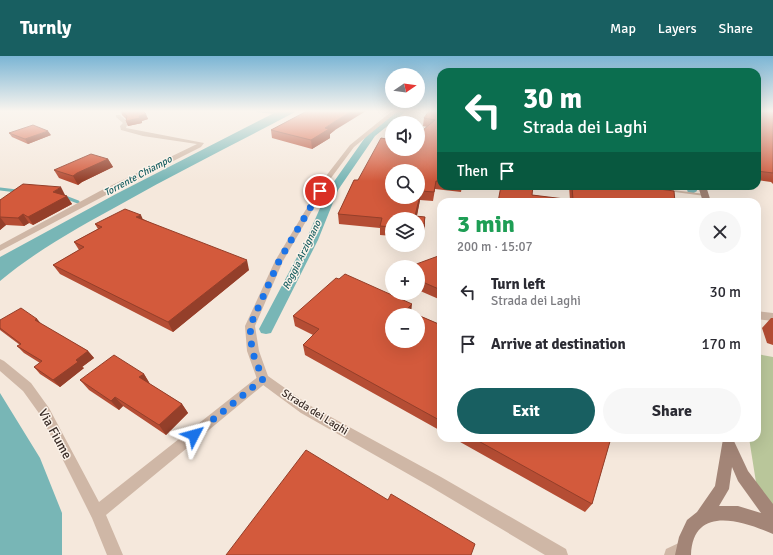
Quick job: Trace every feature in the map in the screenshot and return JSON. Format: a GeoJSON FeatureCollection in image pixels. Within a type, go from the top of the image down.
{"type":"FeatureCollection","features":[{"type":"Feature","properties":{"kind":"main road"},"geometry":{"type":"LineString","coordinates":[[728,442],[743,476],[773,517]]}},
{"type":"Feature","properties":{"kind":"main road"},"geometry":{"type":"LineString","coordinates":[[679,553],[689,530],[702,518],[722,490],[728,442]]}},
{"type":"Feature","properties":{"kind":"main road"},"geometry":{"type":"LineString","coordinates":[[702,518],[718,513],[739,514],[761,520],[773,526]]}},
{"type":"Feature","properties":{"kind":"street"},"geometry":{"type":"LineString","coordinates":[[0,248],[90,200],[199,146],[201,143],[145,134]]}},
{"type":"Feature","properties":{"kind":"street"},"geometry":{"type":"LineString","coordinates":[[98,513],[263,379],[252,351],[250,326],[279,261],[328,177],[352,146],[367,134]]}},
{"type":"Feature","properties":{"kind":"street"},"geometry":{"type":"LineString","coordinates":[[761,316],[773,317]]}},
{"type":"Feature","properties":{"kind":"street","name":"Via Fiume"},"geometry":{"type":"LineString","coordinates":[[0,364],[27,387],[45,412],[98,513],[115,555]]}},
{"type":"Feature","properties":{"kind":"street","name":"Strada dei Laghi"},"geometry":{"type":"LineString","coordinates":[[263,379],[305,408],[436,482],[560,555]]}},
{"type":"Feature","properties":{"kind":"lane"},"geometry":{"type":"LineString","coordinates":[[661,190],[701,198]]}},
{"type":"Feature","properties":{"kind":"green space"},"geometry":{"type":"Polygon","coordinates":[[[761,355],[773,357],[773,531],[758,495],[750,442],[761,442],[761,355]]]}},
{"type":"Feature","properties":{"kind":"water"},"geometry":{"type":"Polygon","coordinates":[[[233,134],[252,134],[166,179],[75,230],[29,259],[0,281],[0,257],[116,194],[233,134]]]}},
{"type":"Feature","properties":{"kind":"water"},"geometry":{"type":"Polygon","coordinates":[[[0,393],[40,458],[62,513],[62,555],[0,555],[0,393]]]}},
{"type":"Feature","properties":{"kind":"building"},"geometry":{"type":"Polygon","coordinates":[[[12,134],[39,134],[25,139],[12,134]]]}},
{"type":"Feature","properties":{"kind":"building"},"geometry":{"type":"Polygon","coordinates":[[[288,134],[320,134],[311,140],[288,134]]]}},
{"type":"Feature","properties":{"kind":"building"},"geometry":{"type":"Polygon","coordinates":[[[425,134],[437,134],[437,181],[434,192],[425,191],[425,164],[385,164],[385,204],[418,204],[416,212],[385,212],[385,226],[380,226],[382,218],[338,214],[354,180],[358,180],[381,138],[385,139],[385,156],[425,156],[425,134]]]}},
{"type":"Feature","properties":{"kind":"building"},"geometry":{"type":"Polygon","coordinates":[[[761,134],[773,134],[773,173],[761,172],[761,134]]]}},
{"type":"Feature","properties":{"kind":"building"},"geometry":{"type":"Polygon","coordinates":[[[91,154],[108,159],[73,176],[54,170],[91,154]]]}},
{"type":"Feature","properties":{"kind":"building"},"geometry":{"type":"Polygon","coordinates":[[[23,184],[61,187],[53,192],[67,196],[28,217],[23,214],[18,218],[0,217],[0,200],[23,184]]]}},
{"type":"Feature","properties":{"kind":"building"},"geometry":{"type":"Polygon","coordinates":[[[500,190],[533,190],[532,195],[557,198],[499,198],[500,190]]]}},
{"type":"Feature","properties":{"kind":"building"},"geometry":{"type":"Polygon","coordinates":[[[572,190],[666,190],[674,191],[675,198],[573,198],[572,190]]]}},
{"type":"Feature","properties":{"kind":"building"},"geometry":{"type":"Polygon","coordinates":[[[125,209],[141,215],[136,217],[247,260],[168,322],[53,265],[84,247],[74,242],[102,227],[95,224],[125,209]]]}},
{"type":"Feature","properties":{"kind":"building"},"geometry":{"type":"Polygon","coordinates":[[[437,256],[437,288],[425,283],[425,261],[437,256]]]}},
{"type":"Feature","properties":{"kind":"building"},"geometry":{"type":"Polygon","coordinates":[[[345,274],[385,292],[385,300],[403,300],[412,304],[408,308],[385,308],[385,348],[425,348],[425,318],[437,323],[437,419],[303,345],[319,329],[293,316],[336,278],[339,279],[345,274]]]}},
{"type":"Feature","properties":{"kind":"building"},"geometry":{"type":"Polygon","coordinates":[[[21,308],[37,319],[35,320],[88,351],[76,360],[78,362],[53,380],[34,367],[42,361],[17,346],[21,344],[0,328],[0,320],[21,308]]]}},
{"type":"Feature","properties":{"kind":"building"},"geometry":{"type":"Polygon","coordinates":[[[114,355],[144,374],[139,377],[182,404],[159,425],[115,397],[111,401],[80,380],[114,355]]]}},
{"type":"Feature","properties":{"kind":"building"},"geometry":{"type":"Polygon","coordinates":[[[480,442],[610,442],[592,504],[480,442]]]}},
{"type":"Feature","properties":{"kind":"building"},"geometry":{"type":"Polygon","coordinates":[[[306,450],[388,500],[391,494],[475,544],[471,555],[226,555],[306,450]]]}},
{"type":"Feature","properties":{"kind":"waterway","name":"Roggia Arzignano"},"geometry":{"type":"LineString","coordinates":[[266,329],[312,240],[333,190],[372,134]]}},
{"type":"Feature","properties":{"kind":"waterway"},"geometry":{"type":"LineString","coordinates":[[0,189],[17,191]]}},
{"type":"Feature","properties":{"kind":"waterway"},"geometry":{"type":"LineString","coordinates":[[65,197],[78,202]]}},
{"type":"Feature","properties":{"kind":"route"},"geometry":{"type":"LineString","coordinates":[[194,435],[263,379],[252,351],[250,326],[279,261],[320,191]]}},
{"type":"Feature","properties":{"kind":"water label","name":"Torrente Chiampo"},"geometry":{"type":"Point","coordinates":[138,176]}}]}
